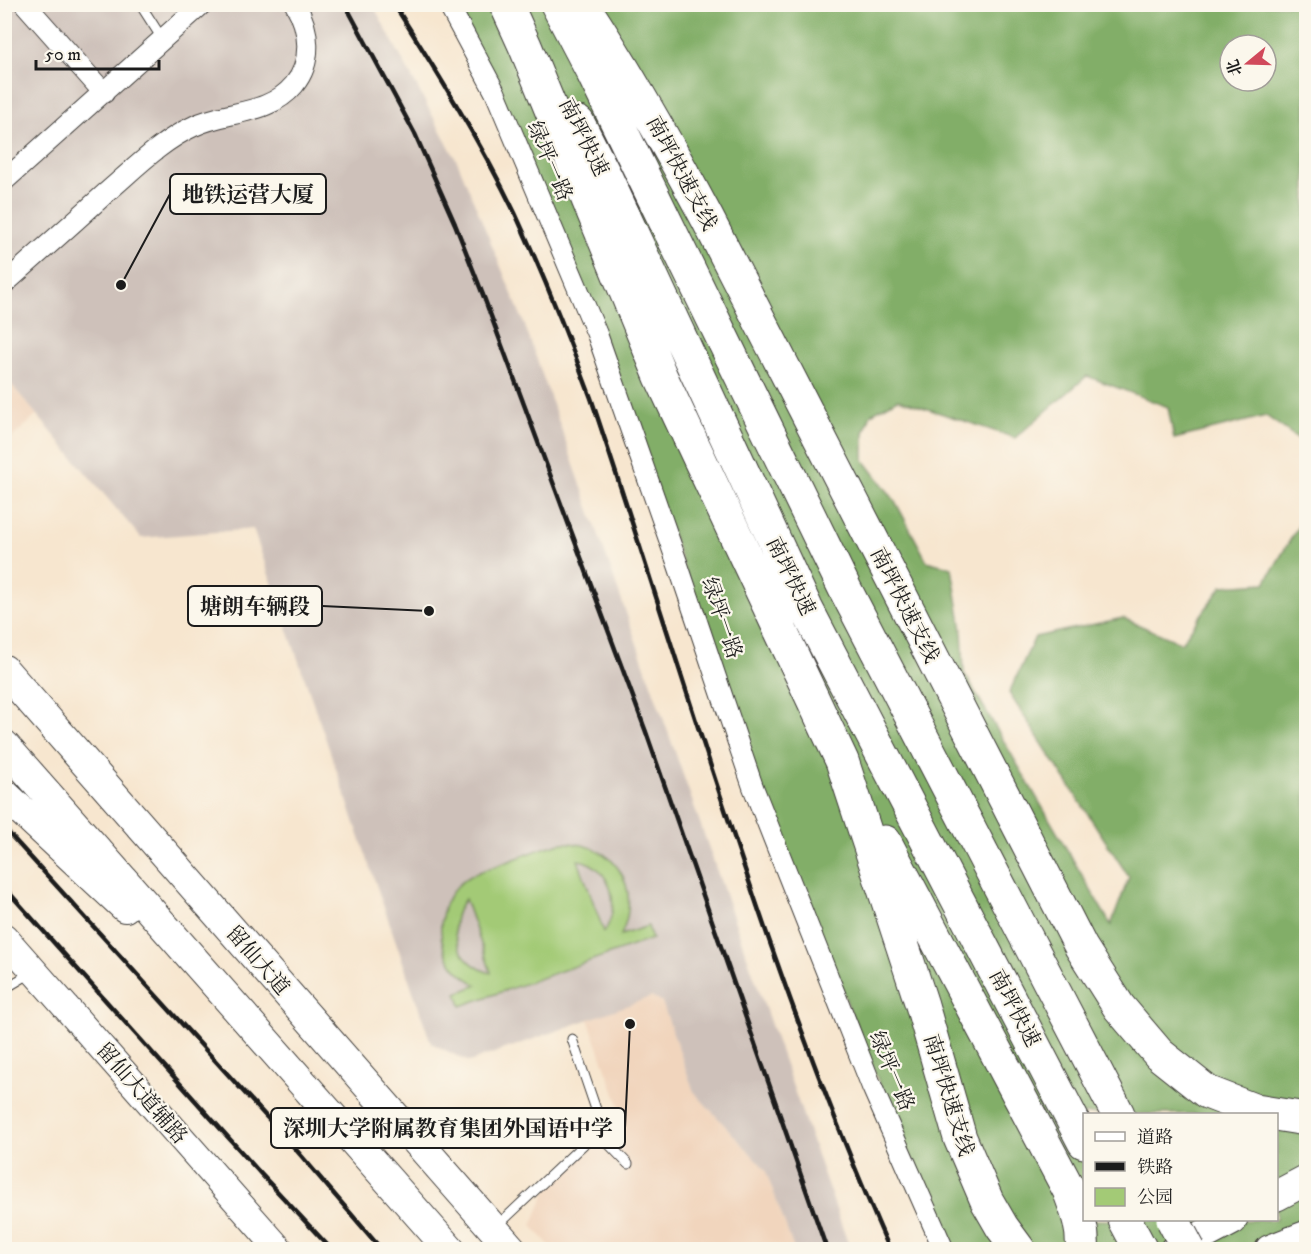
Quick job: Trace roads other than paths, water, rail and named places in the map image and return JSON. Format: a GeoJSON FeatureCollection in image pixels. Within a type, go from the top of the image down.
{"type":"FeatureCollection","features":[{"type":"Feature","properties":{"kind":"highway","name":"南坪快速支线"},"geometry":{"type":"LineString","coordinates":[[506,4],[661,377],[842,761],[922,1005],[950,1104],[972,1170],[1002,1227],[1019,1250]]}},
{"type":"Feature","properties":{"kind":"highway","name":"南坪快速"},"geometry":{"type":"LineString","coordinates":[[512,4],[570,107],[606,178],[717,421],[806,608],[1083,1140]]}},
{"type":"Feature","properties":{"kind":"highway","name":"南坪快速"},"geometry":{"type":"LineString","coordinates":[[557,4],[592,71],[844,589],[1117,1113]]}},
{"type":"Feature","properties":{"kind":"highway","name":"南坪快速支线"},"geometry":{"type":"LineString","coordinates":[[582,4],[653,118],[707,218],[1081,948],[1112,997],[1159,1054],[1207,1092],[1256,1111],[1268,1113]]}},
{"type":"Feature","properties":{"kind":"highway"},"geometry":{"type":"LineString","coordinates":[[842,761],[1069,1190],[1078,1213],[1083,1238],[1082,1250]]}},
{"type":"Feature","properties":{"kind":"highway","name":"南坪快速支线"},"geometry":{"type":"LineString","coordinates":[[1278,1115],[1306,1119]]}},
{"type":"Feature","properties":{"kind":"highway"},"geometry":{"type":"LineString","coordinates":[[1126,1221],[1141,1250]]}},
{"type":"Feature","properties":{"kind":"highway"},"geometry":{"type":"LineString","coordinates":[[1174,1221],[1189,1250]]}},
{"type":"Feature","properties":{"kind":"main road","name":"留仙大道"},"geometry":{"type":"LineString","coordinates":[[4,670],[503,1239]]}},
{"type":"Feature","properties":{"kind":"main road"},"geometry":{"type":"LineString","coordinates":[[4,745],[450,1250]]}},
{"type":"Feature","properties":{"kind":"main road"},"geometry":{"type":"LineString","coordinates":[[4,794],[251,1025]]}},
{"type":"Feature","properties":{"kind":"main road","name":"留仙大道辅路"},"geometry":{"type":"LineString","coordinates":[[4,937],[16,975],[260,1250]]}},
{"type":"Feature","properties":{"kind":"main road","name":"留仙大道辅路"},"geometry":{"type":"LineString","coordinates":[[16,975],[280,1250]]}},
{"type":"Feature","properties":{"kind":"main road"},"geometry":{"type":"LineString","coordinates":[[1278,1195],[1306,1180]]}},
{"type":"Feature","properties":{"kind":"main road"},"geometry":{"type":"LineString","coordinates":[[1175,1250],[1230,1221]]}},
{"type":"Feature","properties":{"kind":"main road"},"geometry":{"type":"LineString","coordinates":[[1270,1250],[1306,1236]]}},
{"type":"Feature","properties":{"kind":"street"},"geometry":{"type":"LineString","coordinates":[[25,4],[104,93]]}},
{"type":"Feature","properties":{"kind":"street"},"geometry":{"type":"LineString","coordinates":[[4,181],[202,4]]}},
{"type":"Feature","properties":{"kind":"street"},"geometry":{"type":"LineString","coordinates":[[4,284],[144,160],[178,135],[213,118],[267,106],[284,96],[296,83],[303,69],[308,43],[306,28],[295,4]]}},
{"type":"Feature","properties":{"kind":"street","name":"绿坪一路"},"geometry":{"type":"LineString","coordinates":[[448,4],[495,92],[597,334],[753,787],[872,1087],[944,1250]]}},
{"type":"Feature","properties":{"kind":"lane"},"geometry":{"type":"LineString","coordinates":[[140,4],[163,40]]}},
{"type":"Feature","properties":{"kind":"lane"},"geometry":{"type":"LineString","coordinates":[[503,1239],[602,1126],[572,1039]]}},
{"type":"Feature","properties":{"kind":"lane"},"geometry":{"type":"LineString","coordinates":[[597,1132],[628,1164]]}},
{"type":"Feature","properties":{"kind":"railway"},"geometry":{"type":"LineString","coordinates":[[345,4],[415,134],[455,224],[485,300],[646,732],[827,1250]]}},
{"type":"Feature","properties":{"kind":"railway"},"geometry":{"type":"LineString","coordinates":[[394,4],[458,107],[502,186],[564,328],[591,398],[767,934],[805,1041],[890,1250]]}},
{"type":"Feature","properties":{"kind":"railway"},"geometry":{"type":"LineString","coordinates":[[4,828],[292,1145],[382,1250]]}},
{"type":"Feature","properties":{"kind":"railway"},"geometry":{"type":"LineString","coordinates":[[4,887],[332,1250]]}},
{"type":"Feature","properties":{"kind":"place","name":"地铁运营大厦"},"geometry":{"type":"Point","coordinates":[121,285]}},
{"type":"Feature","properties":{"kind":"place","name":"塘朗车辆段"},"geometry":{"type":"Point","coordinates":[429,611]}},
{"type":"Feature","properties":{"kind":"place","name":"深圳大学附属教育集团外国语中学"},"geometry":{"type":"Point","coordinates":[630,1024]}}]}
